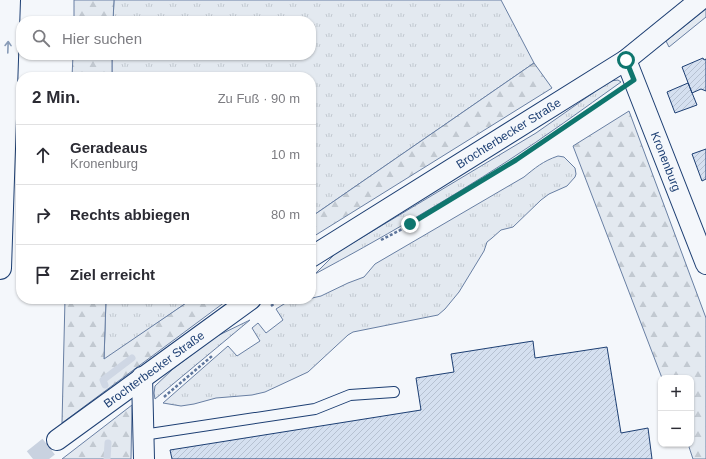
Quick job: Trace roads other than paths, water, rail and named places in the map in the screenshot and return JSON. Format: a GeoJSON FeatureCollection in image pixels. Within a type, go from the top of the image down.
{"type":"FeatureCollection","features":[{"type":"Feature","properties":{"kind":"highway"},"geometry":{"type":"LineString","coordinates":[[0,268],[9,0]]}},
{"type":"Feature","properties":{"kind":"street","name":"Brochterbecker Straße"},"geometry":{"type":"LineString","coordinates":[[316,254],[626,60],[700,0]]}},
{"type":"Feature","properties":{"kind":"street","name":"Kronenburg"},"geometry":{"type":"LineString","coordinates":[[626,60],[706,264]]}},
{"type":"Feature","properties":{"kind":"street","name":"Brochterbecker Straße"},"geometry":{"type":"LineString","coordinates":[[57,440],[244,304]]}},
{"type":"Feature","properties":{"kind":"street"},"geometry":{"type":"LineString","coordinates":[[142,377],[144,459]]}},
{"type":"Feature","properties":{"kind":"lane"},"geometry":{"type":"LineString","coordinates":[[143,435],[315,409],[350,395],[394,392]]}},
{"type":"Feature","properties":{"kind":"waterway"},"geometry":{"type":"LineString","coordinates":[[105,385],[103,380],[132,358]]}},
{"type":"Feature","properties":{"kind":"waterway"},"geometry":{"type":"LineString","coordinates":[[107,459],[108,443]]}},
{"type":"Feature","properties":{"kind":"tunnel"},"geometry":{"type":"LineString","coordinates":[[33,459],[57,440]]}}]}
